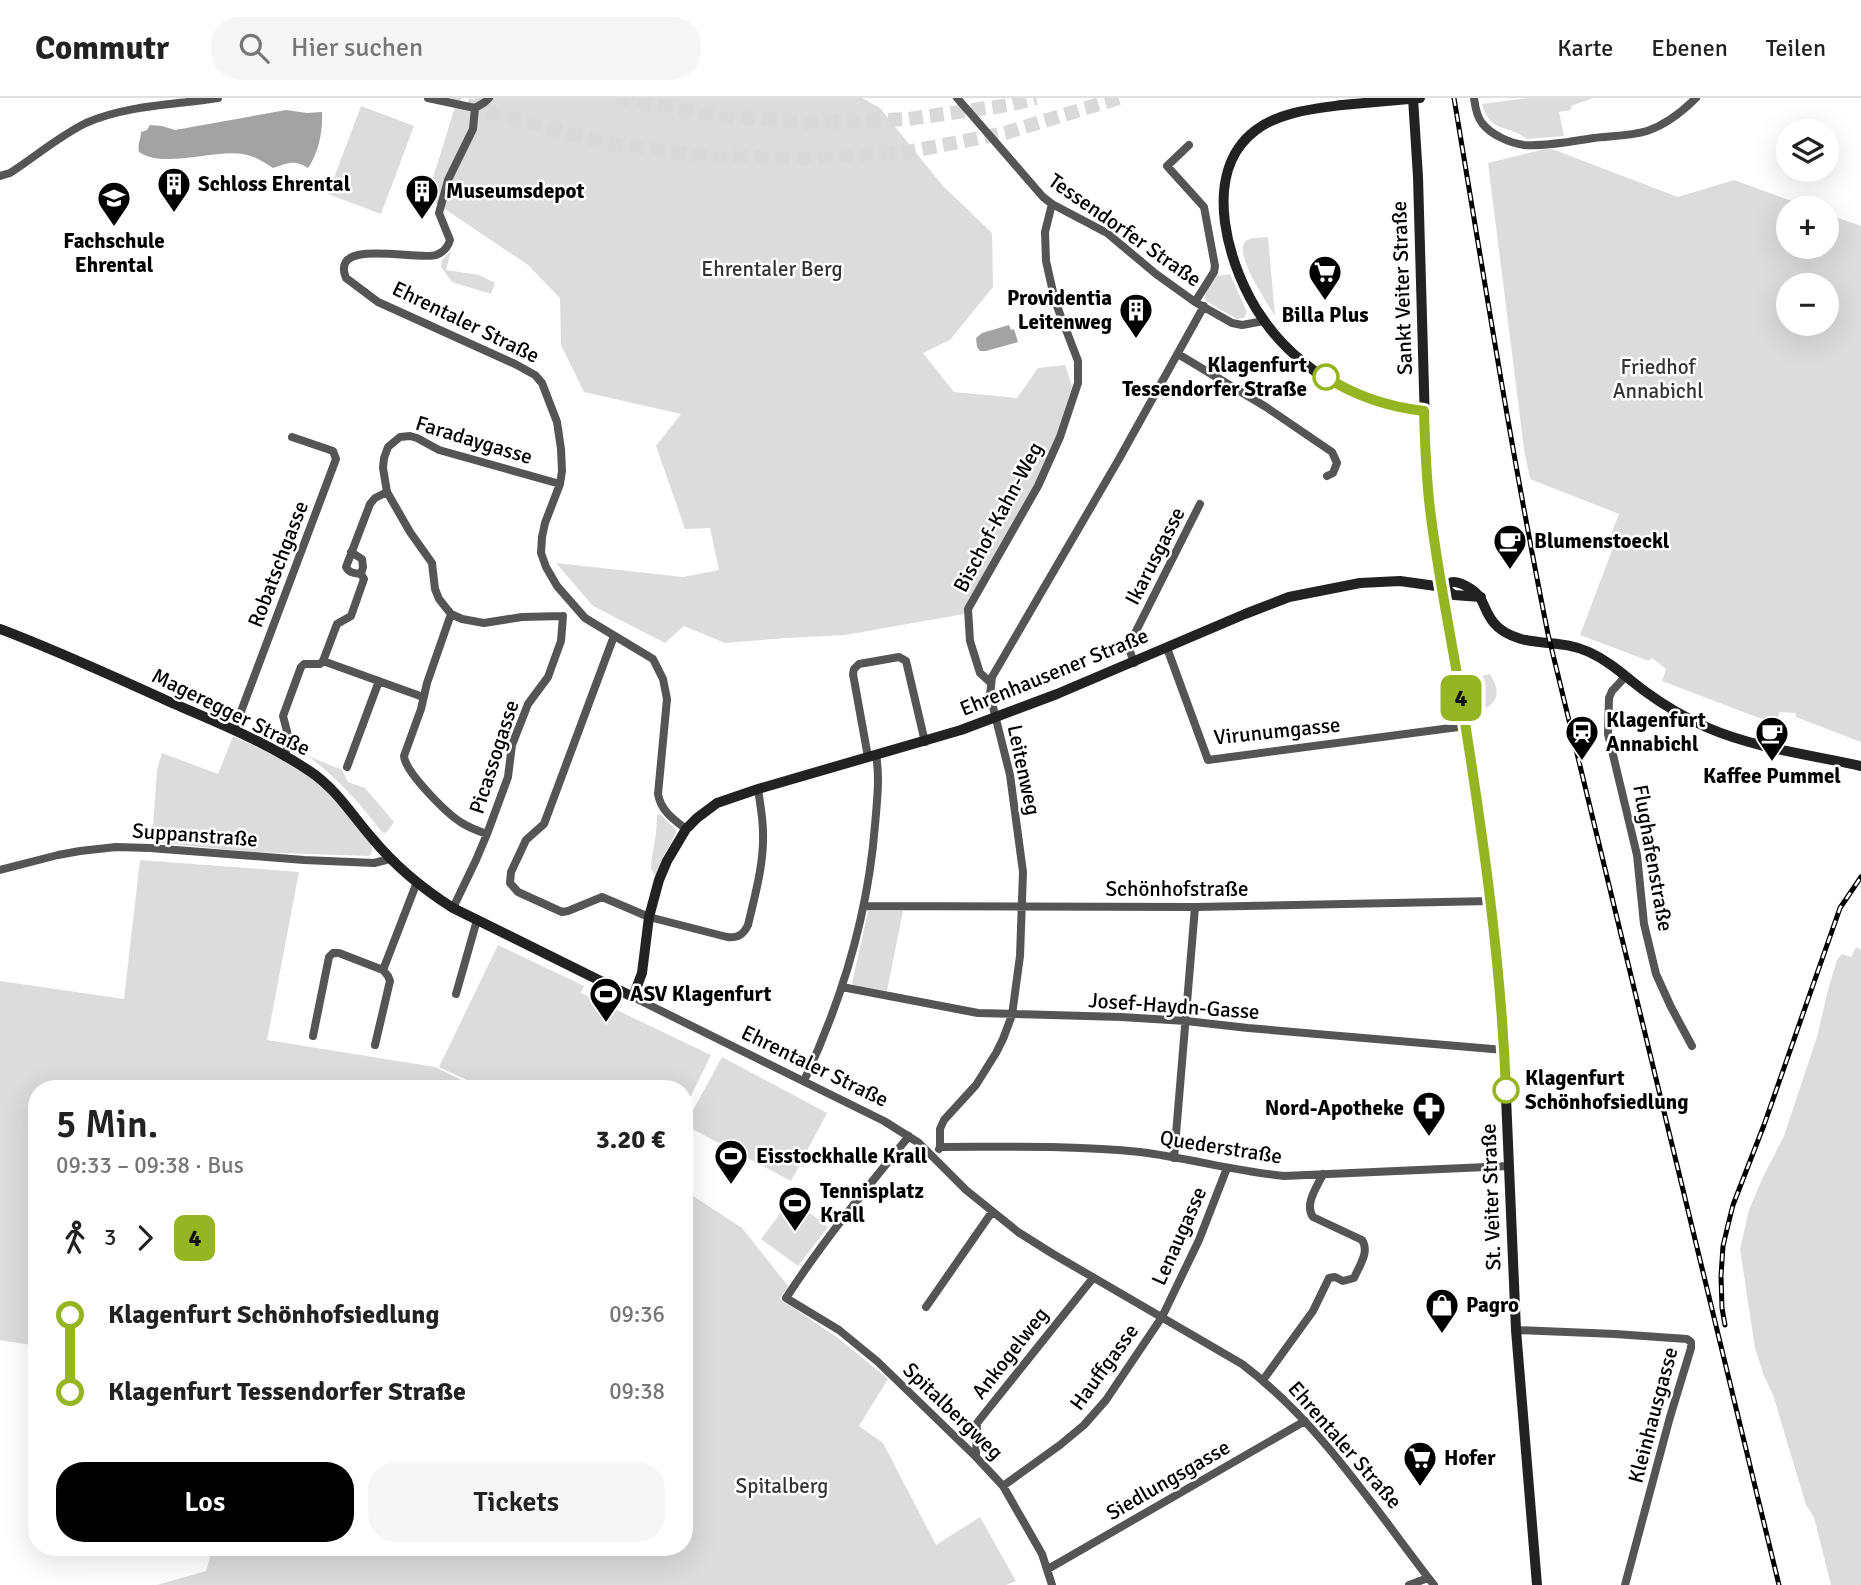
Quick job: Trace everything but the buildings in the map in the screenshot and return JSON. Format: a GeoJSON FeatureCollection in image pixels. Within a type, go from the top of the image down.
{"type":"FeatureCollection","features":[{"type":"Feature","properties":{"kind":"street"},"geometry":{"type":"LineString","coordinates":[[0,176],[10,173],[65,134],[88,122],[124,111],[218,98]]}},
{"type":"Feature","properties":{"kind":"street"},"geometry":{"type":"LineString","coordinates":[[428,98],[475,108],[489,98]]}},
{"type":"Feature","properties":{"kind":"street","name":"Tessendorfer Straße"},"geometry":{"type":"LineString","coordinates":[[957,98],[1052,204],[1107,233],[1156,274],[1232,323],[1242,325],[1264,321]]}},
{"type":"Feature","properties":{"kind":"street","name":"Sankt Veiter Straße"},"geometry":{"type":"LineString","coordinates":[[1413,98],[1419,191],[1424,411],[1430,515],[1466,726]]}},
{"type":"Feature","properties":{"kind":"street"},"geometry":{"type":"LineString","coordinates":[[1420,98],[1301,111],[1273,120],[1247,138],[1232,161],[1224,195],[1227,234],[1241,280],[1264,321],[1279,339],[1304,363],[1366,399],[1424,411]]}},
{"type":"Feature","properties":{"kind":"street"},"geometry":{"type":"LineString","coordinates":[[1474,98],[1479,120],[1483,125],[1508,140],[1525,145],[1647,131],[1677,114],[1696,98]]}},
{"type":"Feature","properties":{"kind":"street","name":"Ehrentaler Straße"},"geometry":{"type":"LineString","coordinates":[[475,108],[473,129],[448,180],[439,213],[450,240],[448,247],[439,254],[429,256],[379,253],[355,255],[348,258],[343,267],[346,278],[378,302],[535,375],[542,383],[556,422],[562,471],[560,484],[545,523],[541,553],[557,586],[574,608],[595,626],[653,659],[663,679],[667,699],[659,800],[667,814],[685,829]]}},
{"type":"Feature","properties":{"kind":"street"},"geometry":{"type":"LineString","coordinates":[[990,682],[1178,354],[1214,272],[1204,206],[1167,166],[1189,145]]}},
{"type":"Feature","properties":{"kind":"street","name":"Bischof-Kahn-Weg"},"geometry":{"type":"LineString","coordinates":[[990,682],[980,673],[973,652],[968,629],[968,609],[1038,486],[1060,437],[1078,383],[1078,361],[1055,301],[1046,261],[1045,232],[1052,204]]}},
{"type":"Feature","properties":{"kind":"street"},"geometry":{"type":"LineString","coordinates":[[1178,354],[1266,407],[1332,452],[1337,463],[1333,473],[1327,476]]}},
{"type":"Feature","properties":{"kind":"street","name":"Robatschgasse"},"geometry":{"type":"LineString","coordinates":[[234,730],[336,459],[333,451],[292,436]]}},
{"type":"Feature","properties":{"kind":"street","name":"Faradaygasse"},"geometry":{"type":"LineString","coordinates":[[451,614],[435,589],[432,563],[387,492],[383,479],[384,458],[388,447],[405,436],[417,438],[439,450],[560,484]]}},
{"type":"Feature","properties":{"kind":"street"},"geometry":{"type":"LineString","coordinates":[[285,757],[289,739],[283,716],[301,667],[304,664],[320,664],[323,661],[337,624],[351,616],[364,579],[360,574],[351,573],[346,566],[370,504],[387,492]]}},
{"type":"Feature","properties":{"kind":"street","name":"Ikarusgasse"},"geometry":{"type":"LineString","coordinates":[[1134,663],[1130,643],[1200,504]]}},
{"type":"Feature","properties":{"kind":"street"},"geometry":{"type":"LineString","coordinates":[[351,552],[362,559],[360,574]]}},
{"type":"Feature","properties":{"kind":"street","name":"Ehrenhausener Straße"},"geometry":{"type":"LineString","coordinates":[[685,829],[717,803],[925,741],[995,717],[1134,663],[1272,603],[1306,592],[1370,582],[1409,582],[1443,587]]}},
{"type":"Feature","properties":{"kind":"street"},"geometry":{"type":"LineString","coordinates":[[1443,587],[1454,595],[1481,597],[1495,625],[1511,636],[1586,650],[1606,661],[1677,713],[1722,733],[1861,766]]}},
{"type":"Feature","properties":{"kind":"street"},"geometry":{"type":"LineString","coordinates":[[487,834],[471,828],[450,814],[404,762],[451,614],[484,623],[522,617],[563,616],[574,608]]}},
{"type":"Feature","properties":{"kind":"street","name":"Picassogasse"},"geometry":{"type":"LineString","coordinates":[[453,908],[487,834],[508,777],[512,745],[522,719],[531,699],[548,677],[561,641],[563,616]]}},
{"type":"Feature","properties":{"kind":"street","name":"Mageregger Straße"},"geometry":{"type":"LineString","coordinates":[[0,629],[234,730],[310,771],[334,792],[390,859],[417,883],[453,908],[633,997]]}},
{"type":"Feature","properties":{"kind":"street"},"geometry":{"type":"LineString","coordinates":[[614,636],[544,824],[527,840],[511,872],[510,883],[517,892],[556,911],[568,911],[601,897],[649,917],[734,938],[745,932],[748,925],[759,876],[763,831],[758,789]]}},
{"type":"Feature","properties":{"kind":"street","name":"Virunumgasse"},"geometry":{"type":"LineString","coordinates":[[1167,648],[1208,760],[1466,726]]}},
{"type":"Feature","properties":{"kind":"street"},"geometry":{"type":"LineString","coordinates":[[804,1081],[824,1038],[854,948],[864,906],[873,846],[878,778],[853,674],[859,664],[898,657],[906,661],[925,741]]}},
{"type":"Feature","properties":{"kind":"street"},"geometry":{"type":"LineString","coordinates":[[323,661],[423,696]]}},
{"type":"Feature","properties":{"kind":"street","name":"Flughafenstraße"},"geometry":{"type":"LineString","coordinates":[[1626,676],[1609,698],[1608,734],[1637,855],[1644,924],[1656,974],[1692,1046]]}},
{"type":"Feature","properties":{"kind":"street"},"geometry":{"type":"LineString","coordinates":[[347,767],[379,681]]}},
{"type":"Feature","properties":{"kind":"street","name":"Leitenweg"},"geometry":{"type":"LineString","coordinates":[[940,1147],[940,1129],[944,1120],[976,1085],[1003,1038],[1012,1015],[1020,956],[1023,872],[1014,798],[1006,754],[990,695],[990,682]]}},
{"type":"Feature","properties":{"kind":"street","name":"St. Veiter Straße"},"geometry":{"type":"LineString","coordinates":[[1466,726],[1491,901],[1504,1050],[1516,1330],[1537,1585]]}},
{"type":"Feature","properties":{"kind":"street"},"geometry":{"type":"LineString","coordinates":[[633,997],[642,973],[649,917],[659,880],[685,829]]}},
{"type":"Feature","properties":{"kind":"street","name":"Suppanstraße"},"geometry":{"type":"LineString","coordinates":[[0,870],[58,855],[116,847],[304,860],[374,863],[390,859]]}},
{"type":"Feature","properties":{"kind":"street"},"geometry":{"type":"LineString","coordinates":[[383,970],[417,883]]}},
{"type":"Feature","properties":{"kind":"street","name":"Schönhofstraße"},"geometry":{"type":"LineString","coordinates":[[864,906],[1195,907],[1491,901]]}},
{"type":"Feature","properties":{"kind":"street"},"geometry":{"type":"LineString","coordinates":[[1174,1158],[1195,907]]}},
{"type":"Feature","properties":{"kind":"street"},"geometry":{"type":"LineString","coordinates":[[456,994],[477,920]]}},
{"type":"Feature","properties":{"kind":"street"},"geometry":{"type":"LineString","coordinates":[[313,1036],[328,957],[339,953],[383,970],[390,981],[375,1045]]}},
{"type":"Feature","properties":{"kind":"street","name":"Josef-Haydn-Gasse"},"geometry":{"type":"LineString","coordinates":[[842,988],[978,1013],[1186,1021],[1504,1050]]}},
{"type":"Feature","properties":{"kind":"street","name":"Ehrentaler Straße"},"geometry":{"type":"LineString","coordinates":[[633,997],[884,1121],[909,1136],[966,1191],[1018,1232],[1228,1355],[1263,1380],[1306,1422],[1352,1476],[1431,1581]]}},
{"type":"Feature","properties":{"kind":"street","name":"Spitalbergweg"},"geometry":{"type":"LineString","coordinates":[[909,1136],[812,1258],[786,1298],[839,1330],[878,1362],[1003,1486],[1034,1537],[1052,1585]]}},
{"type":"Feature","properties":{"kind":"street"},"geometry":{"type":"LineString","coordinates":[[932,1156],[940,1147]]}},
{"type":"Feature","properties":{"kind":"street","name":"Quederstraße"},"geometry":{"type":"LineString","coordinates":[[940,1147],[1093,1148],[1142,1153],[1284,1176],[1509,1166]]}},
{"type":"Feature","properties":{"kind":"street","name":"Lenaugasse"},"geometry":{"type":"LineString","coordinates":[[1162,1317],[1199,1240],[1227,1168]]}},
{"type":"Feature","properties":{"kind":"street"},"geometry":{"type":"LineString","coordinates":[[1263,1380],[1313,1311],[1329,1278],[1353,1278],[1366,1252],[1362,1240],[1310,1213],[1310,1205],[1323,1174]]}},
{"type":"Feature","properties":{"kind":"street"},"geometry":{"type":"LineString","coordinates":[[926,1307],[992,1212]]}},
{"type":"Feature","properties":{"kind":"street","name":"Ankogelweg"},"geometry":{"type":"LineString","coordinates":[[976,1457],[977,1423],[1093,1278]]}},
{"type":"Feature","properties":{"kind":"street","name":"Hauffgasse"},"geometry":{"type":"LineString","coordinates":[[1003,1486],[1084,1425],[1106,1400],[1162,1317]]}},
{"type":"Feature","properties":{"kind":"street","name":"Kleinhausgasse"},"geometry":{"type":"LineString","coordinates":[[1516,1330],[1615,1334],[1687,1339],[1691,1342],[1625,1585]]}},
{"type":"Feature","properties":{"kind":"street","name":"Siedlungsgasse"},"geometry":{"type":"LineString","coordinates":[[1048,1569],[1306,1422]]}},
{"type":"Feature","properties":{"kind":"street"},"geometry":{"type":"LineString","coordinates":[[1409,1585],[1431,1581]]}},
{"type":"Feature","properties":{"kind":"green space","name":"Ehrentaler Berg"},"geometry":{"type":"Polygon","coordinates":[[[475,98],[862,98],[880,108],[942,185],[992,233],[993,287],[950,340],[923,353],[954,392],[1017,398],[1038,368],[1065,365],[1072,386],[1045,467],[964,614],[845,635],[725,643],[684,626],[665,643],[593,606],[556,563],[683,577],[719,570],[710,528],[685,529],[656,446],[681,414],[584,392],[561,345],[560,298],[528,265],[427,197],[455,107],[475,98]]]}},
{"type":"Feature","properties":{"kind":"green space"},"geometry":{"type":"Polygon","coordinates":[[[1527,98],[1593,98],[1571,106],[1571,110],[1559,112],[1564,136],[1527,139],[1495,124],[1482,104],[1527,98]]]}},
{"type":"Feature","properties":{"kind":"green space"},"geometry":{"type":"Polygon","coordinates":[[[361,106],[414,126],[381,214],[328,194],[361,106]]]}},
{"type":"Feature","properties":{"kind":"green space","name":"Friedhof Annabichl"},"geometry":{"type":"Polygon","coordinates":[[[1552,149],[1678,197],[1734,180],[1778,196],[1776,259],[1839,259],[1839,218],[1861,226],[1861,742],[1796,717],[1796,713],[1780,712],[1775,724],[1662,681],[1666,669],[1652,658],[1649,661],[1580,635],[1617,537],[1611,534],[1619,514],[1530,479],[1488,163],[1552,149]]]}},
{"type":"Feature","properties":{"kind":"green space"},"geometry":{"type":"Polygon","coordinates":[[[1268,237],[1275,316],[1247,266],[1243,247],[1246,241],[1253,238],[1268,237]]]}},
{"type":"Feature","properties":{"kind":"green space"},"geometry":{"type":"Polygon","coordinates":[[[451,251],[446,270],[479,275],[495,283],[491,294],[452,282],[441,267],[442,260],[451,251]]]}},
{"type":"Feature","properties":{"kind":"green space"},"geometry":{"type":"Polygon","coordinates":[[[1230,274],[1247,312],[1244,318],[1237,319],[1206,301],[1207,291],[1217,276],[1230,274]]]}},
{"type":"Feature","properties":{"kind":"green space"},"geometry":{"type":"Polygon","coordinates":[[[1490,674],[1496,687],[1496,696],[1491,705],[1479,712],[1476,689],[1484,688],[1482,676],[1490,674]]]}},
{"type":"Feature","properties":{"kind":"green space"},"geometry":{"type":"Polygon","coordinates":[[[233,736],[309,776],[340,806],[372,846],[369,856],[251,852],[152,842],[157,770],[162,753],[218,774],[233,736]]]}},
{"type":"Feature","properties":{"kind":"green space"},"geometry":{"type":"Polygon","coordinates":[[[308,756],[342,770],[348,782],[365,788],[394,822],[386,833],[382,832],[339,782],[308,756]]]}},
{"type":"Feature","properties":{"kind":"green space"},"geometry":{"type":"Polygon","coordinates":[[[660,814],[676,833],[655,875],[651,863],[657,815],[660,814]]]}},
{"type":"Feature","properties":{"kind":"green space"},"geometry":{"type":"Polygon","coordinates":[[[140,860],[299,872],[267,1040],[435,1067],[462,1080],[28,1080],[28,1345],[0,1340],[0,981],[124,999],[140,860]]]}},
{"type":"Feature","properties":{"kind":"green space"},"geometry":{"type":"Polygon","coordinates":[[[869,911],[903,911],[887,991],[852,983],[869,911]]]}},
{"type":"Feature","properties":{"kind":"green space"},"geometry":{"type":"Polygon","coordinates":[[[498,945],[584,986],[581,993],[711,1055],[693,1092],[693,1080],[467,1080],[439,1067],[498,945]]]}},
{"type":"Feature","properties":{"kind":"green space"},"geometry":{"type":"Polygon","coordinates":[[[1856,947],[1861,950],[1861,1585],[1831,1585],[1814,1517],[1806,1505],[1773,1395],[1755,1348],[1740,1249],[1749,1210],[1784,1136],[1817,1037],[1837,960],[1842,954],[1851,957],[1856,947]]]}},
{"type":"Feature","properties":{"kind":"green space"},"geometry":{"type":"Polygon","coordinates":[[[722,1057],[827,1113],[791,1181],[693,1129],[693,1110],[722,1057]]]}},
{"type":"Feature","properties":{"kind":"green space","name":"Spitalberg"},"geometry":{"type":"Polygon","coordinates":[[[693,1196],[742,1228],[788,1286],[780,1299],[838,1338],[888,1379],[859,1426],[883,1443],[936,1545],[980,1517],[1016,1581],[1006,1585],[157,1585],[206,1571],[210,1556],[693,1556],[693,1196]]]}},
{"type":"Feature","properties":{"kind":"green space","name":"Tennisplatz Krall"},"geometry":{"type":"Polygon","coordinates":[[[791,1199],[828,1227],[798,1266],[761,1239],[791,1199]]]}},
{"type":"Feature","properties":{"kind":"shaded area"},"geometry":{"type":"Polygon","coordinates":[[[286,110],[322,112],[320,141],[308,168],[287,163],[273,168],[243,154],[161,159],[139,152],[141,132],[147,130],[150,125],[175,130],[286,110]]]}},
{"type":"Feature","properties":{"kind":"shaded area"},"geometry":{"type":"Polygon","coordinates":[[[1009,325],[1011,330],[1014,329],[1018,342],[980,351],[976,338],[982,333],[1009,325]]]}},
{"type":"Feature","properties":{"kind":"tunnel"},"geometry":{"type":"LineString","coordinates":[[447,98],[492,113],[607,143],[708,156],[809,158],[907,152],[1005,133],[1119,98]]}},
{"type":"Feature","properties":{"kind":"tunnel"},"geometry":{"type":"LineString","coordinates":[[617,98],[709,115],[808,123],[908,119],[1009,105],[1036,98]]}},
{"type":"Feature","properties":{"kind":"railway"},"geometry":{"type":"LineString","coordinates":[[1454,98],[1510,433],[1548,634],[1779,1585]]}},
{"type":"Feature","properties":{"kind":"railway"},"geometry":{"type":"LineString","coordinates":[[1725,1325],[1721,1276],[1723,1246],[1733,1205],[1840,908],[1861,877]]}},
{"type":"Feature","properties":{"kind":"bus line","name":"4"},"geometry":{"type":"LineString","coordinates":[[1326,377],[1366,399],[1424,411],[1430,515],[1466,726],[1491,901],[1506,1090]]}},
{"type":"Feature","properties":{"kind":"place","name":"Schloss Ehrental"},"geometry":{"type":"Point","coordinates":[174,214]}},
{"type":"Feature","properties":{"kind":"place","name":"Museumsdepot"},"geometry":{"type":"Point","coordinates":[422,221]}},
{"type":"Feature","properties":{"kind":"place","name":"Fachschule Ehrental"},"geometry":{"type":"Point","coordinates":[114,228]}},
{"type":"Feature","properties":{"kind":"place","name":"Billa Plus"},"geometry":{"type":"Point","coordinates":[1325,302]}},
{"type":"Feature","properties":{"kind":"place","name":"Providentia Leitenweg"},"geometry":{"type":"Point","coordinates":[1136,340]}},
{"type":"Feature","properties":{"kind":"place","name":"Klagenfurt Tessendorfer Straße"},"geometry":{"type":"Point","coordinates":[1326,377]}},
{"type":"Feature","properties":{"kind":"place","name":"Blumenstoeckl"},"geometry":{"type":"Point","coordinates":[1510,571]}},
{"type":"Feature","properties":{"kind":"place","name":"Klagenfurt Annabichl"},"geometry":{"type":"Point","coordinates":[1582,762]}},
{"type":"Feature","properties":{"kind":"place","name":"Kaffee Pummel"},"geometry":{"type":"Point","coordinates":[1772,763]}},
{"type":"Feature","properties":{"kind":"place","name":"ASV Klagenfurt"},"geometry":{"type":"Point","coordinates":[606,1024]}},
{"type":"Feature","properties":{"kind":"place","name":"Klagenfurt Schönhofsiedlung"},"geometry":{"type":"Point","coordinates":[1506,1090]}},
{"type":"Feature","properties":{"kind":"place","name":"Nord-Apotheke"},"geometry":{"type":"Point","coordinates":[1429,1138]}},
{"type":"Feature","properties":{"kind":"place","name":"Eisstockhalle Krall"},"geometry":{"type":"Point","coordinates":[731,1186]}},
{"type":"Feature","properties":{"kind":"place","name":"Tennisplatz Krall"},"geometry":{"type":"Point","coordinates":[795,1233]}},
{"type":"Feature","properties":{"kind":"place","name":"Pagro"},"geometry":{"type":"Point","coordinates":[1442,1335]}},
{"type":"Feature","properties":{"kind":"place","name":"Hofer"},"geometry":{"type":"Point","coordinates":[1420,1488]}}]}
